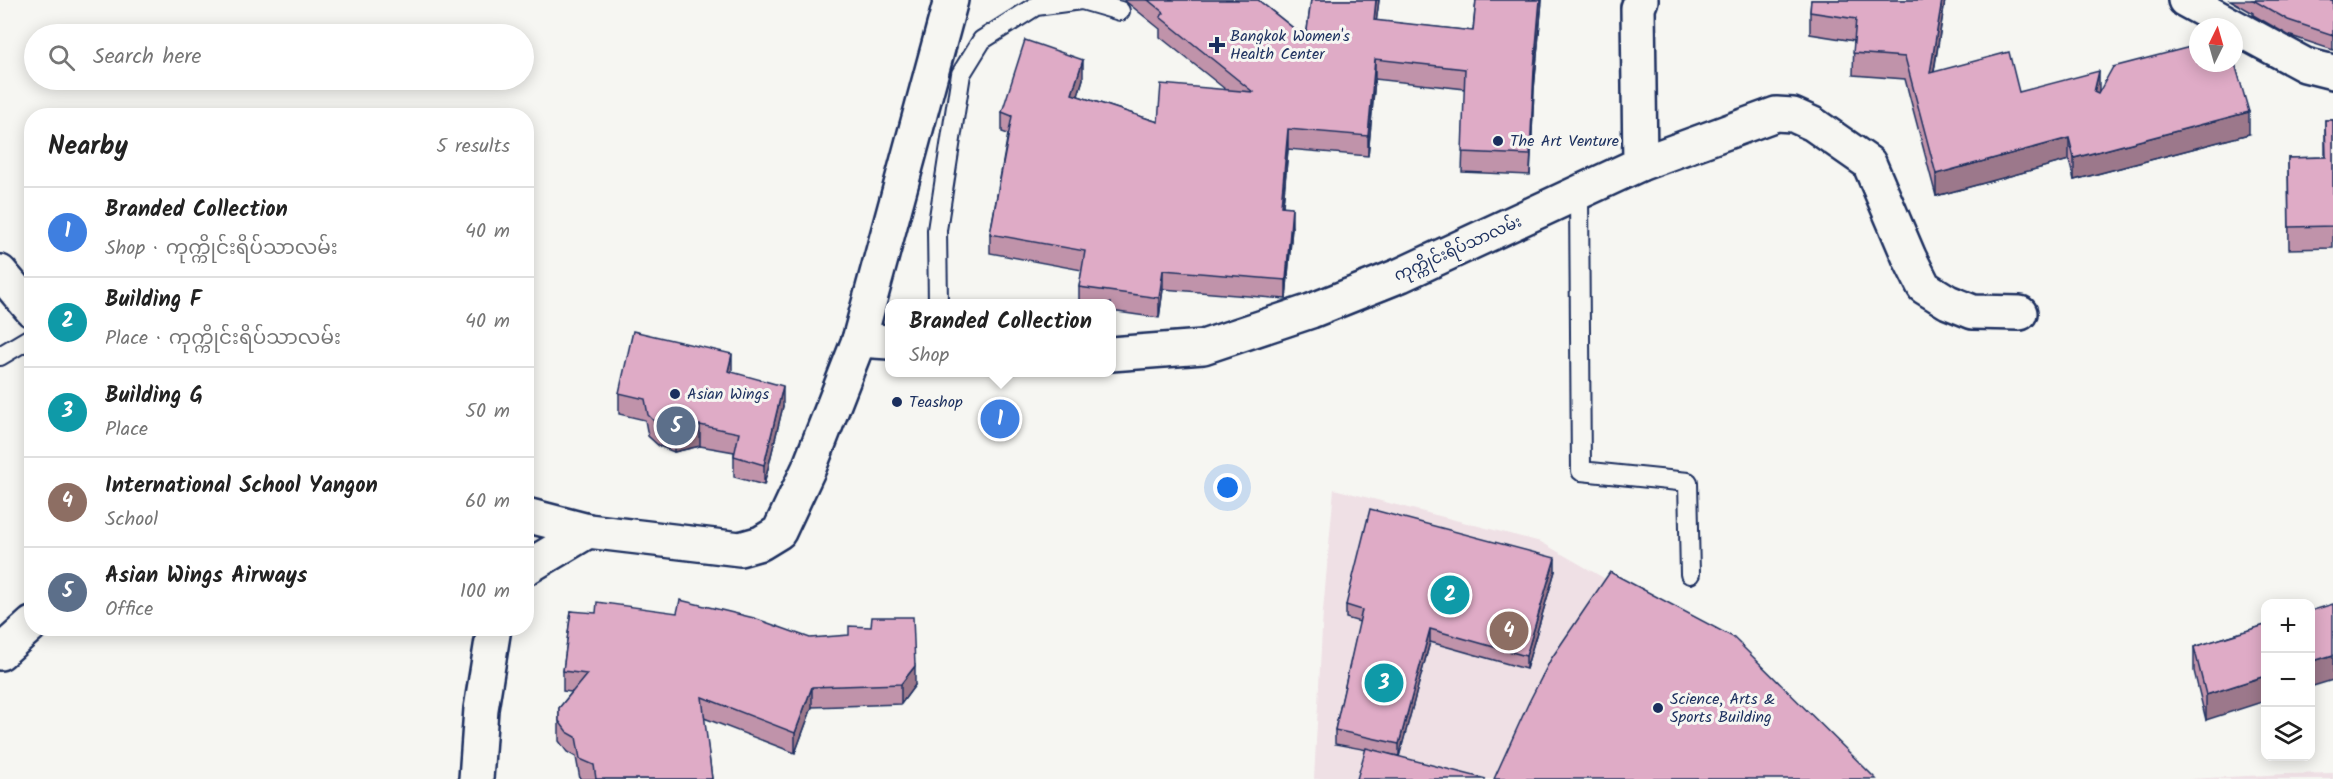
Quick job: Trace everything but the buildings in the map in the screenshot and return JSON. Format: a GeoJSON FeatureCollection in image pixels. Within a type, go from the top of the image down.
{"type":"FeatureCollection","features":[{"type":"Feature","properties":{"kind":"street"},"geometry":{"type":"LineString","coordinates":[[534,516],[588,531],[740,549],[761,543],[779,532],[874,341],[951,0]]}},
{"type":"Feature","properties":{"kind":"street"},"geometry":{"type":"LineString","coordinates":[[1640,164],[1638,8],[1641,0]]}},
{"type":"Feature","properties":{"kind":"street"},"geometry":{"type":"LineString","coordinates":[[2185,0],[2305,65],[2333,72]]}},
{"type":"Feature","properties":{"kind":"street","name":"ကုက္ကိုင်းရိပ်သာလမ်း"},"geometry":{"type":"LineString","coordinates":[[1116,354],[1203,347],[1311,311],[1401,275],[1640,164],[1776,114],[1793,115],[1812,124],[1869,163],[1924,287],[1948,302],[1973,312],[2020,313]]}},
{"type":"Feature","properties":{"kind":"street"},"geometry":{"type":"LineString","coordinates":[[0,272],[24,300]]}},
{"type":"Feature","properties":{"kind":"street"},"geometry":{"type":"LineString","coordinates":[[534,563],[588,531]]}},
{"type":"Feature","properties":{"kind":"street"},"geometry":{"type":"LineString","coordinates":[[0,653],[24,631]]}},
{"type":"Feature","properties":{"kind":"street"},"geometry":{"type":"LineString","coordinates":[[476,779],[481,709],[493,636]]}},
{"type":"Feature","properties":{"kind":"lane"},"geometry":{"type":"LineString","coordinates":[[938,299],[937,230],[961,74],[982,40],[1035,6],[1051,2],[1082,0],[1120,11]]}},
{"type":"Feature","properties":{"kind":"lane"},"geometry":{"type":"LineString","coordinates":[[1579,194],[1581,471],[1688,482],[1690,574]]}},
{"type":"Feature","properties":{"kind":"lane"},"geometry":{"type":"LineString","coordinates":[[0,356],[24,342]]}},
{"type":"Feature","properties":{"kind":"shaded area"},"geometry":{"type":"Polygon","coordinates":[[[1334,489],[1541,542],[1733,652],[1852,779],[1314,779],[1323,611],[1334,489]]]}},
{"type":"Feature","properties":{"kind":"shaded area"},"geometry":{"type":"Polygon","coordinates":[[[2333,773],[2333,779],[2188,779],[2286,774],[2333,773]]]}},
{"type":"Feature","properties":{"kind":"place","name":"Bangkok Women's Health Center"},"geometry":{"type":"Point","coordinates":[1217,45]}},
{"type":"Feature","properties":{"kind":"place","name":"The Art Venture"},"geometry":{"type":"Point","coordinates":[1498,141]}},
{"type":"Feature","properties":{"kind":"place","name":"Asian Wings"},"geometry":{"type":"Point","coordinates":[675,394]}},
{"type":"Feature","properties":{"kind":"place","name":"Teashop"},"geometry":{"type":"Point","coordinates":[897,402]}},
{"type":"Feature","properties":{"kind":"place","name":"Branded Collection"},"geometry":{"type":"Point","coordinates":[1000,419]}},
{"type":"Feature","properties":{"kind":"place","name":"Asian Wings Airways"},"geometry":{"type":"Point","coordinates":[676,426]}},
{"type":"Feature","properties":{"kind":"place","name":"Building F"},"geometry":{"type":"Point","coordinates":[1450,595]}},
{"type":"Feature","properties":{"kind":"place","name":"International School Yangon"},"geometry":{"type":"Point","coordinates":[1509,631]}},
{"type":"Feature","properties":{"kind":"place","name":"Building G"},"geometry":{"type":"Point","coordinates":[1384,683]}},
{"type":"Feature","properties":{"kind":"place","name":"Science, Arts & Sports Building"},"geometry":{"type":"Point","coordinates":[1658,708]}}]}
